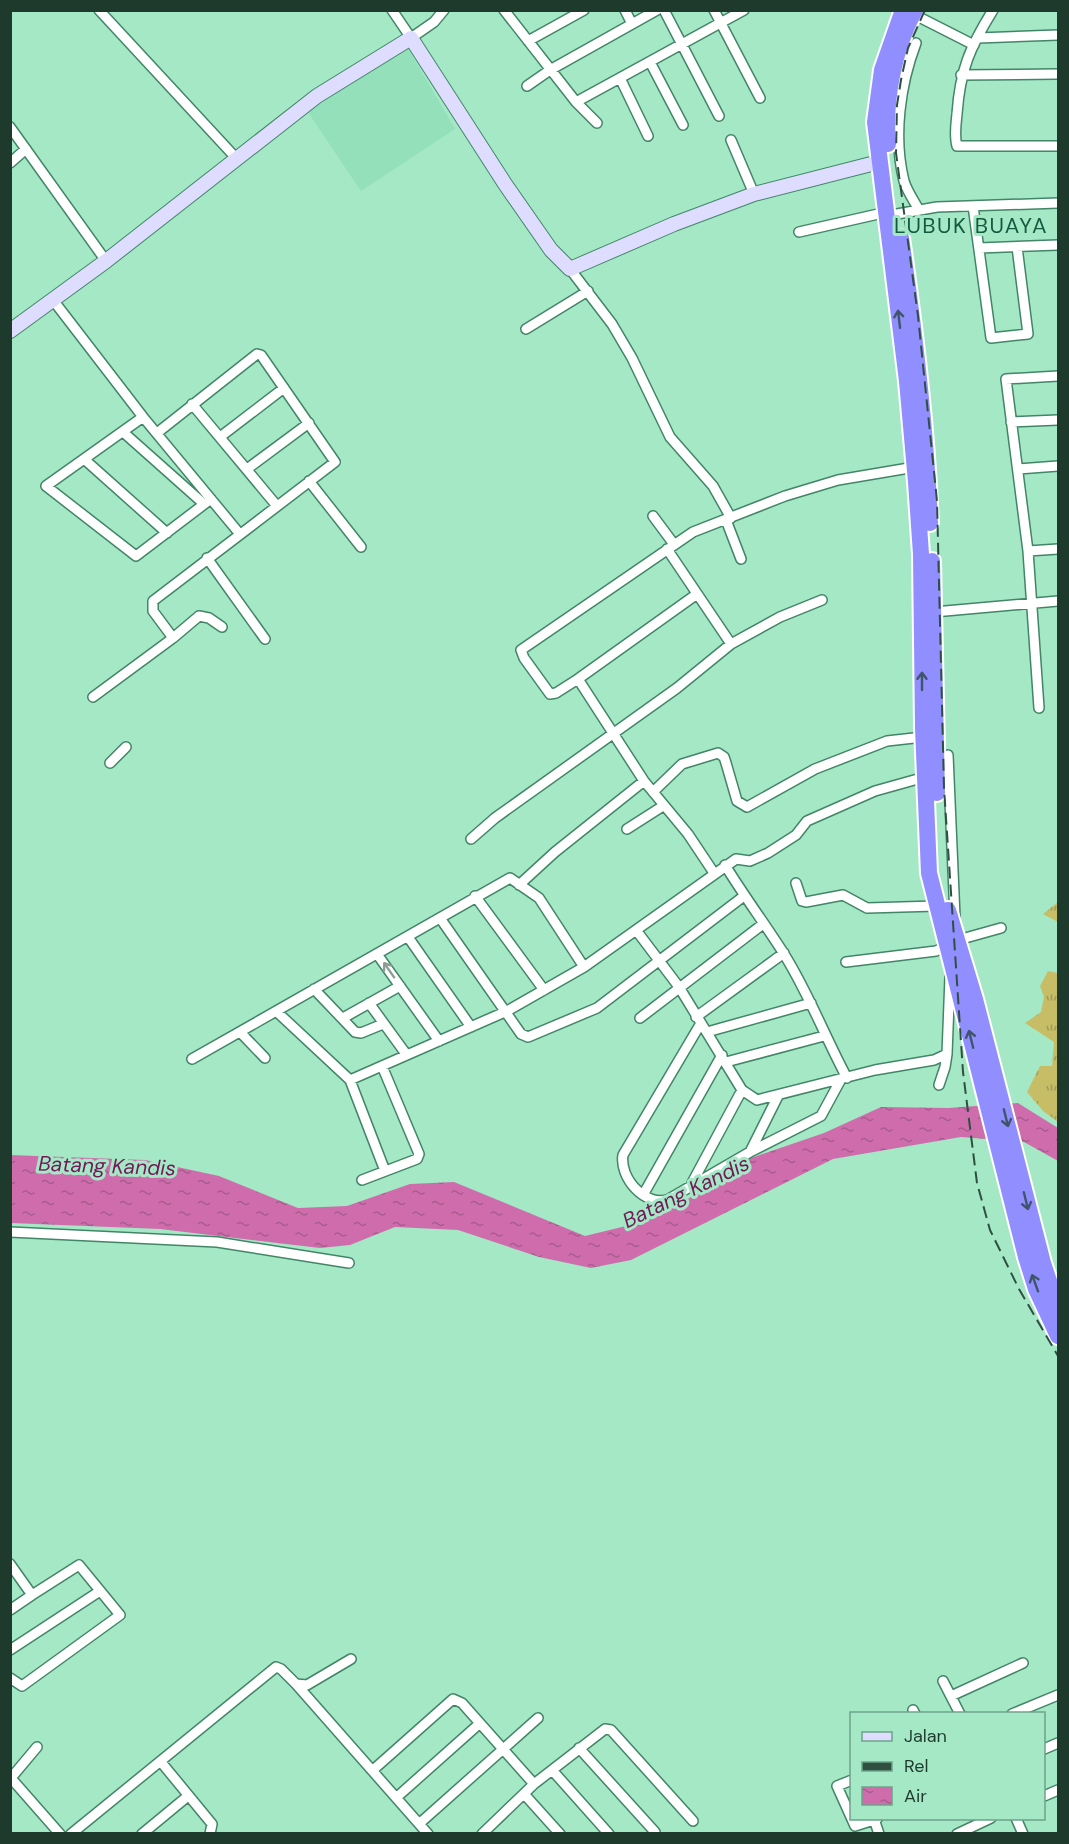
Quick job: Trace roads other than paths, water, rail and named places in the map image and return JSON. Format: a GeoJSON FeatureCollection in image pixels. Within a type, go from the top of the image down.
{"type":"FeatureCollection","features":[{"type":"Feature","properties":{"kind":"highway"},"geometry":{"type":"LineString","coordinates":[[911,12],[889,66],[876,129],[879,162],[911,308],[927,464],[934,612],[925,777],[929,873],[936,906],[953,944]]}},
{"type":"Feature","properties":{"kind":"highway"},"geometry":{"type":"LineString","coordinates":[[884,92],[892,213],[915,467],[929,705]]}},
{"type":"Feature","properties":{"kind":"highway"},"geometry":{"type":"LineString","coordinates":[[927,731],[940,882],[953,944],[1005,1145],[1026,1257],[1036,1289],[1059,1336]]}},
{"type":"Feature","properties":{"kind":"highway"},"geometry":{"type":"LineString","coordinates":[[1005,1145],[1059,1308]]}},
{"type":"Feature","properties":{"kind":"street"},"geometry":{"type":"LineString","coordinates":[[99,10],[236,158]]}},
{"type":"Feature","properties":{"kind":"street"},"geometry":{"type":"LineString","coordinates":[[392,10],[505,184],[551,250],[588,291],[632,358],[670,437],[713,486],[728,519],[741,559]]}},
{"type":"Feature","properties":{"kind":"street"},"geometry":{"type":"LineString","coordinates":[[10,331],[106,261],[318,96],[411,38],[434,22],[444,10]]}},
{"type":"Feature","properties":{"kind":"street"},"geometry":{"type":"LineString","coordinates":[[528,41],[584,10]]}},
{"type":"Feature","properties":{"kind":"street"},"geometry":{"type":"LineString","coordinates":[[625,10],[632,24]]}},
{"type":"Feature","properties":{"kind":"street"},"geometry":{"type":"LineString","coordinates":[[527,86],[550,70],[657,10]]}},
{"type":"Feature","properties":{"kind":"street"},"geometry":{"type":"LineString","coordinates":[[664,10],[719,116]]}},
{"type":"Feature","properties":{"kind":"street"},"geometry":{"type":"LineString","coordinates":[[714,10],[759,98]]}},
{"type":"Feature","properties":{"kind":"street"},"geometry":{"type":"LineString","coordinates":[[576,102],[744,10]]}},
{"type":"Feature","properties":{"kind":"street"},"geometry":{"type":"LineString","coordinates":[[993,10],[960,75],[956,135],[959,148],[1059,146]]}},
{"type":"Feature","properties":{"kind":"street"},"geometry":{"type":"LineString","coordinates":[[506,11],[550,70],[597,123]]}},
{"type":"Feature","properties":{"kind":"street"},"geometry":{"type":"LineString","coordinates":[[911,12],[976,41],[1059,35]]}},
{"type":"Feature","properties":{"kind":"street"},"geometry":{"type":"LineString","coordinates":[[916,43],[904,81],[900,131],[904,181],[919,210]]}},
{"type":"Feature","properties":{"kind":"street"},"geometry":{"type":"LineString","coordinates":[[650,62],[683,125]]}},
{"type":"Feature","properties":{"kind":"street"},"geometry":{"type":"LineString","coordinates":[[960,75],[1057,74]]}},
{"type":"Feature","properties":{"kind":"street"},"geometry":{"type":"LineString","coordinates":[[620,78],[648,136]]}},
{"type":"Feature","properties":{"kind":"street"},"geometry":{"type":"LineString","coordinates":[[10,127],[106,261]]}},
{"type":"Feature","properties":{"kind":"street"},"geometry":{"type":"LineString","coordinates":[[731,140],[754,194]]}},
{"type":"Feature","properties":{"kind":"street"},"geometry":{"type":"LineString","coordinates":[[10,163],[26,148]]}},
{"type":"Feature","properties":{"kind":"street"},"geometry":{"type":"LineString","coordinates":[[570,269],[674,224],[754,194],[879,162]]}},
{"type":"Feature","properties":{"kind":"street"},"geometry":{"type":"LineString","coordinates":[[799,232],[892,213],[973,206],[1059,203]]}},
{"type":"Feature","properties":{"kind":"street"},"geometry":{"type":"LineString","coordinates":[[973,206],[991,338],[1028,334],[1017,247]]}},
{"type":"Feature","properties":{"kind":"street"},"geometry":{"type":"LineString","coordinates":[[979,248],[1059,245]]}},
{"type":"Feature","properties":{"kind":"street"},"geometry":{"type":"LineString","coordinates":[[526,329],[588,291]]}},
{"type":"Feature","properties":{"kind":"street"},"geometry":{"type":"LineString","coordinates":[[53,300],[208,502]]}},
{"type":"Feature","properties":{"kind":"street"},"geometry":{"type":"LineString","coordinates":[[157,433],[257,354],[284,388],[335,462],[239,533],[153,601],[153,611],[173,638]]}},
{"type":"Feature","properties":{"kind":"street"},"geometry":{"type":"LineString","coordinates":[[1038,708],[1028,551],[1006,379],[1059,376]]}},
{"type":"Feature","properties":{"kind":"street"},"geometry":{"type":"LineString","coordinates":[[220,437],[284,388]]}},
{"type":"Feature","properties":{"kind":"street"},"geometry":{"type":"LineString","coordinates":[[192,404],[278,506]]}},
{"type":"Feature","properties":{"kind":"street"},"geometry":{"type":"LineString","coordinates":[[143,417],[46,486],[136,556],[208,502]]}},
{"type":"Feature","properties":{"kind":"street"},"geometry":{"type":"LineString","coordinates":[[1011,422],[1059,420]]}},
{"type":"Feature","properties":{"kind":"street"},"geometry":{"type":"LineString","coordinates":[[246,469],[309,423]]}},
{"type":"Feature","properties":{"kind":"street"},"geometry":{"type":"LineString","coordinates":[[123,432],[208,502],[239,533]]}},
{"type":"Feature","properties":{"kind":"street"},"geometry":{"type":"LineString","coordinates":[[84,459],[166,533]]}},
{"type":"Feature","properties":{"kind":"street"},"geometry":{"type":"LineString","coordinates":[[1018,469],[1059,466]]}},
{"type":"Feature","properties":{"kind":"street"},"geometry":{"type":"LineString","coordinates":[[697,594],[556,693],[550,694],[524,658],[521,650],[693,532],[785,496],[838,480],[915,467]]}},
{"type":"Feature","properties":{"kind":"street"},"geometry":{"type":"LineString","coordinates":[[309,482],[361,547]]}},
{"type":"Feature","properties":{"kind":"street"},"geometry":{"type":"LineString","coordinates":[[653,516],[697,594],[731,645]]}},
{"type":"Feature","properties":{"kind":"street"},"geometry":{"type":"LineString","coordinates":[[1028,551],[1059,549]]}},
{"type":"Feature","properties":{"kind":"street"},"geometry":{"type":"LineString","coordinates":[[207,558],[265,639]]}},
{"type":"Feature","properties":{"kind":"street"},"geometry":{"type":"LineString","coordinates":[[471,840],[495,818],[614,733],[731,645],[780,617],[822,600]]}},
{"type":"Feature","properties":{"kind":"street"},"geometry":{"type":"LineString","coordinates":[[934,612],[1059,601]]}},
{"type":"Feature","properties":{"kind":"street"},"geometry":{"type":"LineString","coordinates":[[93,697],[199,616],[209,618],[222,627]]}},
{"type":"Feature","properties":{"kind":"street"},"geometry":{"type":"LineString","coordinates":[[578,679],[644,781],[688,834],[714,873]]}},
{"type":"Feature","properties":{"kind":"street"},"geometry":{"type":"LineString","coordinates":[[653,792],[682,764],[717,753],[724,757],[737,801],[747,807],[824,765],[887,741],[927,731]]}},
{"type":"Feature","properties":{"kind":"street"},"geometry":{"type":"LineString","coordinates":[[110,763],[126,747]]}},
{"type":"Feature","properties":{"kind":"street"},"geometry":{"type":"LineString","coordinates":[[939,1085],[947,1054],[953,944],[948,755]]}},
{"type":"Feature","properties":{"kind":"street"},"geometry":{"type":"LineString","coordinates":[[350,1080],[507,1011],[584,967],[725,865],[736,859],[750,861],[768,854],[796,835],[807,821],[874,791],[925,777]]}},
{"type":"Feature","properties":{"kind":"street"},"geometry":{"type":"LineString","coordinates":[[519,885],[555,852],[644,781]]}},
{"type":"Feature","properties":{"kind":"street"},"geometry":{"type":"LineString","coordinates":[[627,829],[663,806]]}},
{"type":"Feature","properties":{"kind":"street"},"geometry":{"type":"LineString","coordinates":[[725,865],[784,953],[811,1003],[843,1079]]}},
{"type":"Feature","properties":{"kind":"street"},"geometry":{"type":"LineString","coordinates":[[192,1059],[510,878],[539,898],[584,967]]}},
{"type":"Feature","properties":{"kind":"street"},"geometry":{"type":"LineString","coordinates":[[796,883],[802,901],[806,902],[843,895],[867,908],[936,906]]}},
{"type":"Feature","properties":{"kind":"street"},"geometry":{"type":"LineString","coordinates":[[475,896],[544,990]]}},
{"type":"Feature","properties":{"kind":"street"},"geometry":{"type":"LineString","coordinates":[[440,918],[523,1036],[532,1035],[597,1008],[658,959],[744,896]]}},
{"type":"Feature","properties":{"kind":"street"},"geometry":{"type":"LineString","coordinates":[[640,1018],[763,924]]}},
{"type":"Feature","properties":{"kind":"street"},"geometry":{"type":"LineString","coordinates":[[846,962],[953,944],[1001,928]]}},
{"type":"Feature","properties":{"kind":"street"},"geometry":{"type":"LineString","coordinates":[[636,930],[679,987],[742,1090],[758,1100],[934,1060],[947,1054]]}},
{"type":"Feature","properties":{"kind":"street"},"geometry":{"type":"LineString","coordinates":[[408,937],[471,1027]]}},
{"type":"Feature","properties":{"kind":"street"},"geometry":{"type":"LineString","coordinates":[[784,953],[699,1020],[623,1155],[622,1162],[629,1180],[643,1195],[653,1201],[663,1202],[750,1152],[821,1116],[843,1079]]}},
{"type":"Feature","properties":{"kind":"street"},"geometry":{"type":"LineString","coordinates":[[377,954],[439,1041]]}},
{"type":"Feature","properties":{"kind":"street"},"geometry":{"type":"LineString","coordinates":[[343,1018],[400,986]]}},
{"type":"Feature","properties":{"kind":"street"},"geometry":{"type":"LineString","coordinates":[[314,989],[359,1033],[383,1024]]}},
{"type":"Feature","properties":{"kind":"street"},"geometry":{"type":"LineString","coordinates":[[369,1003],[406,1054]]}},
{"type":"Feature","properties":{"kind":"street"},"geometry":{"type":"LineString","coordinates":[[707,1032],[811,1003]]}},
{"type":"Feature","properties":{"kind":"street"},"geometry":{"type":"LineString","coordinates":[[276,1011],[350,1080],[386,1171]]}},
{"type":"Feature","properties":{"kind":"street"},"geometry":{"type":"LineString","coordinates":[[240,1032],[265,1058]]}},
{"type":"Feature","properties":{"kind":"street"},"geometry":{"type":"LineString","coordinates":[[643,1195],[724,1059],[824,1036]]}},
{"type":"Feature","properties":{"kind":"street"},"geometry":{"type":"LineString","coordinates":[[363,1180],[417,1159],[419,1154],[382,1066]]}},
{"type":"Feature","properties":{"kind":"street"},"geometry":{"type":"LineString","coordinates":[[692,1184],[742,1090]]}},
{"type":"Feature","properties":{"kind":"street"},"geometry":{"type":"LineString","coordinates":[[750,1152],[778,1096]]}},
{"type":"Feature","properties":{"kind":"street"},"geometry":{"type":"LineString","coordinates":[[12,1234],[217,1242],[349,1263]]}},
{"type":"Feature","properties":{"kind":"street"},"geometry":{"type":"LineString","coordinates":[[10,1564],[32,1595]]}},
{"type":"Feature","properties":{"kind":"street"},"geometry":{"type":"LineString","coordinates":[[10,1610],[77,1565],[120,1615],[22,1686],[10,1678]]}},
{"type":"Feature","properties":{"kind":"street"},"geometry":{"type":"LineString","coordinates":[[10,1650],[100,1590]]}},
{"type":"Feature","properties":{"kind":"street"},"geometry":{"type":"LineString","coordinates":[[296,1684],[308,1684],[351,1659]]}},
{"type":"Feature","properties":{"kind":"street"},"geometry":{"type":"LineString","coordinates":[[951,1696],[1023,1664]]}},
{"type":"Feature","properties":{"kind":"street"},"geometry":{"type":"LineString","coordinates":[[71,1833],[162,1762],[273,1668],[282,1668],[428,1833]]}},
{"type":"Feature","properties":{"kind":"street"},"geometry":{"type":"LineString","coordinates":[[943,1680],[959,1712]]}},
{"type":"Feature","properties":{"kind":"street"},"geometry":{"type":"LineString","coordinates":[[1015,1712],[1059,1695]]}},
{"type":"Feature","properties":{"kind":"street"},"geometry":{"type":"LineString","coordinates":[[373,1770],[450,1700],[462,1703],[534,1785]]}},
{"type":"Feature","properties":{"kind":"street"},"geometry":{"type":"LineString","coordinates":[[420,1823],[538,1718]]}},
{"type":"Feature","properties":{"kind":"street"},"geometry":{"type":"LineString","coordinates":[[397,1797],[479,1724]]}},
{"type":"Feature","properties":{"kind":"street"},"geometry":{"type":"LineString","coordinates":[[482,1833],[534,1785],[600,1731],[611,1731],[693,1821]]}},
{"type":"Feature","properties":{"kind":"street"},"geometry":{"type":"LineString","coordinates":[[1045,1749],[1059,1743]]}},
{"type":"Feature","properties":{"kind":"street"},"geometry":{"type":"LineString","coordinates":[[38,1747],[11,1778],[60,1833]]}},
{"type":"Feature","properties":{"kind":"street"},"geometry":{"type":"LineString","coordinates":[[579,1748],[655,1832]]}},
{"type":"Feature","properties":{"kind":"street"},"geometry":{"type":"LineString","coordinates":[[162,1762],[212,1824],[210,1833]]}},
{"type":"Feature","properties":{"kind":"street"},"geometry":{"type":"LineString","coordinates":[[552,1770],[609,1833]]}},
{"type":"Feature","properties":{"kind":"street"},"geometry":{"type":"LineString","coordinates":[[850,1781],[837,1786],[850,1815]]}},
{"type":"Feature","properties":{"kind":"street"},"geometry":{"type":"LineString","coordinates":[[1045,1796],[1059,1790]]}},
{"type":"Feature","properties":{"kind":"street"},"geometry":{"type":"LineString","coordinates":[[525,1795],[560,1833]]}},
{"type":"Feature","properties":{"kind":"street"},"geometry":{"type":"LineString","coordinates":[[141,1833],[188,1796]]}},
{"type":"Feature","properties":{"kind":"street"},"geometry":{"type":"LineString","coordinates":[[852,1820],[855,1826],[874,1820]]}},
{"type":"Feature","properties":{"kind":"street"},"geometry":{"type":"LineString","coordinates":[[957,1833],[974,1830],[988,1820]]}},
{"type":"Feature","properties":{"kind":"water","name":"Batang Kandis"},"geometry":{"type":"Polygon","coordinates":[[[1018,1103],[1058,1128],[1058,1161],[1024,1142],[961,1137],[833,1159],[631,1260],[591,1268],[539,1257],[458,1230],[395,1227],[350,1245],[320,1248],[160,1229],[11,1223],[10,1155],[145,1160],[219,1176],[298,1208],[347,1206],[410,1184],[454,1182],[585,1236],[626,1226],[677,1206],[751,1158],[824,1133],[881,1107],[948,1108],[1018,1103]]]}},
{"type":"Feature","properties":{"kind":"railway"},"geometry":{"type":"LineString","coordinates":[[925,10],[908,48],[901,80],[897,105],[896,153],[918,316],[937,501],[944,788],[963,1072],[977,1183],[990,1230],[1019,1289],[1058,1356]]}},
{"type":"Feature","properties":{"kind":"district","name":"LUBUK BUAYA"},"geometry":{"type":"Point","coordinates":[971,225]}}]}
